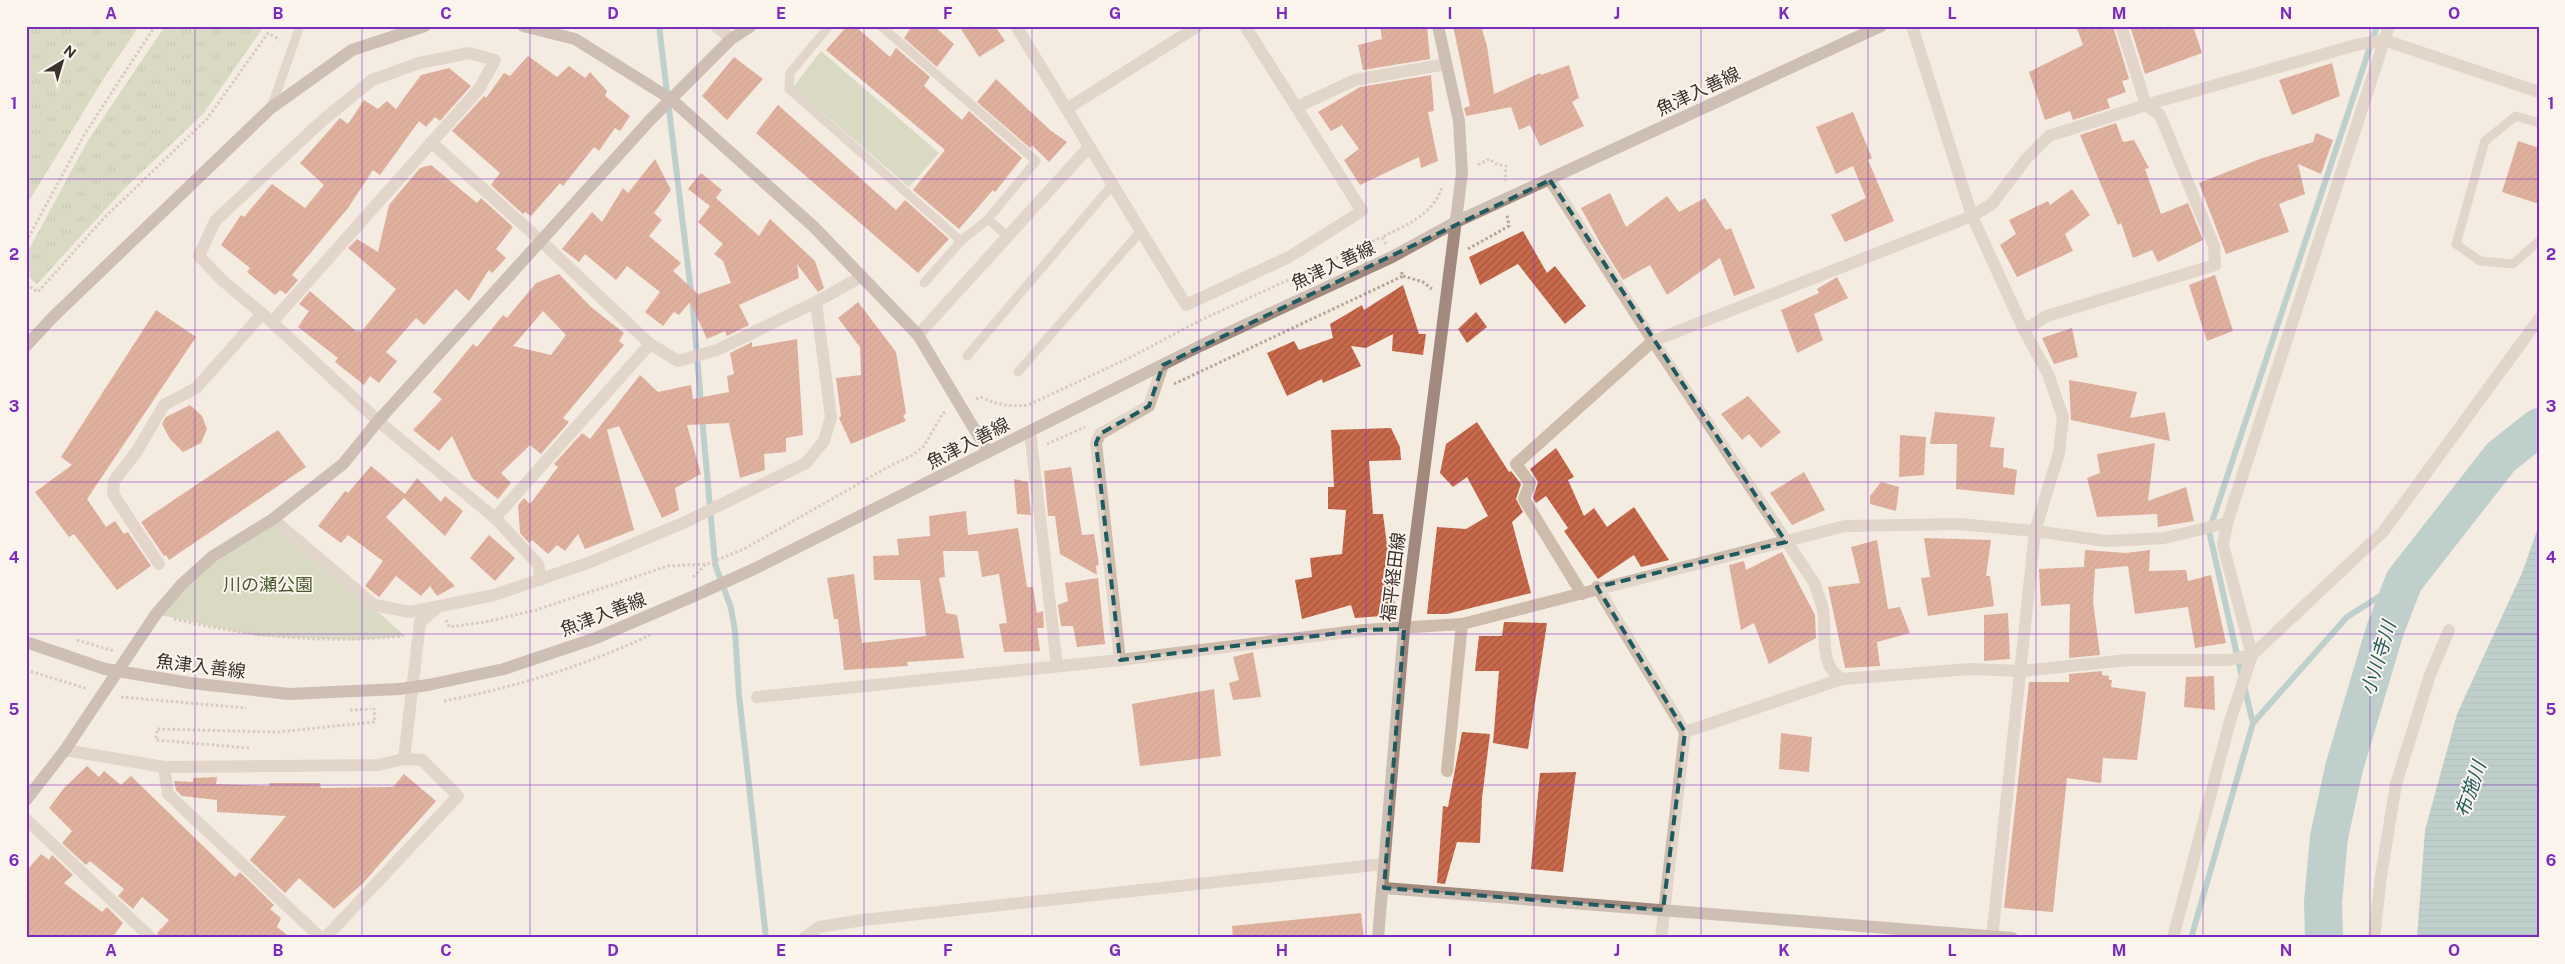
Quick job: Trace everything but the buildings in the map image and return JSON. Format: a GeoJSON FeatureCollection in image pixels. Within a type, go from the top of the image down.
{"type":"FeatureCollection","features":[{"type":"Feature","properties":{"kind":"street"},"geometry":{"type":"LineString","coordinates":[[26,346],[53,317],[271,108],[352,50],[424,26]]}},
{"type":"Feature","properties":{"kind":"street"},"geometry":{"type":"LineString","coordinates":[[523,26],[575,39],[671,99],[814,227],[918,335],[988,452]]}},
{"type":"Feature","properties":{"kind":"street"},"geometry":{"type":"LineString","coordinates":[[716,26],[731,39]]}},
{"type":"Feature","properties":{"kind":"street"},"geometry":{"type":"LineString","coordinates":[[26,800],[65,750],[156,614],[182,584],[213,556],[273,519],[343,464],[378,421],[671,99],[731,39],[751,26]]}},
{"type":"Feature","properties":{"kind":"street"},"geometry":{"type":"LineString","coordinates":[[1016,26],[1068,108],[1088,148],[1186,305],[1289,256],[1362,211],[1245,26]]}},
{"type":"Feature","properties":{"kind":"street"},"geometry":{"type":"LineString","coordinates":[[1068,108],[1198,26]]}},
{"type":"Feature","properties":{"kind":"street","name":"福平経田線"},"geometry":{"type":"LineString","coordinates":[[1378,938],[1384,888],[1384,864],[1404,629],[1462,173],[1459,122],[1438,26]]}},
{"type":"Feature","properties":{"kind":"street","name":"魚津入善線"},"geometry":{"type":"LineString","coordinates":[[26,642],[105,669],[190,683],[289,694],[398,689],[428,685],[504,669],[586,641],[754,569],[1163,364],[1392,257],[1456,222],[1881,26]]}},
{"type":"Feature","properties":{"kind":"street"},"geometry":{"type":"LineString","coordinates":[[1912,26],[1972,216],[2024,330],[2048,374],[2063,417],[2059,453],[2035,531],[1992,937]]}},
{"type":"Feature","properties":{"kind":"street"},"geometry":{"type":"LineString","coordinates":[[2024,330],[2047,316],[2215,265],[2214,246],[2160,115],[2146,105],[2122,26]]}},
{"type":"Feature","properties":{"kind":"street"},"geometry":{"type":"LineString","coordinates":[[2252,656],[2223,545],[2227,523],[2388,26]]}},
{"type":"Feature","properties":{"kind":"street"},"geometry":{"type":"LineString","coordinates":[[1582,594],[1524,499],[1530,483],[1516,464],[1654,341],[1972,216],[1992,204],[2026,159],[2049,136],[2146,105],[2356,46],[2384,40],[2539,92]]}},
{"type":"Feature","properties":{"kind":"street"},"geometry":{"type":"LineString","coordinates":[[159,564],[113,494],[114,481],[137,452],[164,405],[196,388],[267,318],[479,89],[495,60],[469,53],[419,63],[372,80],[323,120],[215,221],[199,256],[223,281],[267,318],[378,421],[495,518],[538,564],[541,580]]}},
{"type":"Feature","properties":{"kind":"street"},"geometry":{"type":"LineString","coordinates":[[1297,107],[1355,80],[1446,64]]}},
{"type":"Feature","properties":{"kind":"street"},"geometry":{"type":"LineString","coordinates":[[431,142],[541,241],[650,344],[678,361],[717,350],[816,302],[862,277]]}},
{"type":"Feature","properties":{"kind":"street"},"geometry":{"type":"LineString","coordinates":[[918,335],[1088,148]]}},
{"type":"Feature","properties":{"kind":"street"},"geometry":{"type":"LineString","coordinates":[[1550,180],[1815,584],[1823,610],[1827,664],[1834,674],[1842,679]]}},
{"type":"Feature","properties":{"kind":"street"},"geometry":{"type":"LineString","coordinates":[[273,519],[374,605],[410,612],[494,596],[588,563],[683,523],[806,463],[824,441],[831,417],[816,302]]}},
{"type":"Feature","properties":{"kind":"street"},"geometry":{"type":"LineString","coordinates":[[2174,938],[2230,721],[2252,656],[2383,532],[2539,319]]}},
{"type":"Feature","properties":{"kind":"street"},"geometry":{"type":"LineString","coordinates":[[495,518],[650,344]]}},
{"type":"Feature","properties":{"kind":"street"},"geometry":{"type":"LineString","coordinates":[[1120,660],[1096,443],[1100,434],[1149,406],[1163,364]]}},
{"type":"Feature","properties":{"kind":"street"},"geometry":{"type":"LineString","coordinates":[[1030,431],[1057,666]]}},
{"type":"Feature","properties":{"kind":"street"},"geometry":{"type":"LineString","coordinates":[[757,696],[1120,660],[1364,630],[1462,624],[1582,594],[1597,587],[1845,526],[1959,524],[2116,541],[2164,538],[2227,523]]}},
{"type":"Feature","properties":{"kind":"street"},"geometry":{"type":"LineString","coordinates":[[1597,587],[1684,732],[1661,938]]}},
{"type":"Feature","properties":{"kind":"street"},"geometry":{"type":"LineString","coordinates":[[404,759],[420,622],[439,606]]}},
{"type":"Feature","properties":{"kind":"street"},"geometry":{"type":"LineString","coordinates":[[1446,771],[1462,624]]}},
{"type":"Feature","properties":{"kind":"street"},"geometry":{"type":"LineString","coordinates":[[2374,938],[2381,876],[2396,784],[2430,675],[2449,630]]}},
{"type":"Feature","properties":{"kind":"street"},"geometry":{"type":"LineString","coordinates":[[1684,732],[1842,679],[1971,669],[2021,671],[2128,660],[2228,660],[2252,656]]}},
{"type":"Feature","properties":{"kind":"street"},"geometry":{"type":"LineString","coordinates":[[65,750],[164,767],[378,766],[404,759],[422,760],[458,796],[325,938]]}},
{"type":"Feature","properties":{"kind":"street"},"geometry":{"type":"LineString","coordinates":[[164,767],[168,794],[321,938]]}},
{"type":"Feature","properties":{"kind":"street"},"geometry":{"type":"LineString","coordinates":[[26,819],[151,938]]}},
{"type":"Feature","properties":{"kind":"street"},"geometry":{"type":"LineString","coordinates":[[804,938],[819,927],[863,920],[1384,864]]}},
{"type":"Feature","properties":{"kind":"street"},"geometry":{"type":"LineString","coordinates":[[1384,888],[2012,938]]}},
{"type":"Feature","properties":{"kind":"lane"},"geometry":{"type":"LineString","coordinates":[[271,108],[300,26]]}},
{"type":"Feature","properties":{"kind":"lane"},"geometry":{"type":"LineString","coordinates":[[829,26],[790,74],[789,89],[961,241]]}},
{"type":"Feature","properties":{"kind":"lane"},"geometry":{"type":"LineString","coordinates":[[881,26],[1036,161],[988,219],[961,241],[924,283]]}},
{"type":"Feature","properties":{"kind":"lane"},"geometry":{"type":"LineString","coordinates":[[2539,124],[2516,116],[2485,141],[2456,244],[2480,261],[2513,264],[2539,241]]}},
{"type":"Feature","properties":{"kind":"lane"},"geometry":{"type":"LineString","coordinates":[[967,356],[1112,185]]}},
{"type":"Feature","properties":{"kind":"lane"},"geometry":{"type":"LineString","coordinates":[[988,219],[1008,237]]}},
{"type":"Feature","properties":{"kind":"lane"},"geometry":{"type":"LineString","coordinates":[[1018,372],[1140,232]]}},
{"type":"Feature","properties":{"kind":"path"},"geometry":{"type":"LineString","coordinates":[[26,242],[84,135],[155,26]]}},
{"type":"Feature","properties":{"kind":"path"},"geometry":{"type":"LineString","coordinates":[[26,284],[38,292],[104,218],[207,118],[268,33],[293,48]]}},
{"type":"Feature","properties":{"kind":"path"},"geometry":{"type":"LineString","coordinates":[[439,606],[449,627],[485,622],[536,610],[668,566],[707,564],[744,549],[888,467],[913,455],[924,446],[943,413],[981,397],[993,403],[1013,407],[1028,405],[1129,358],[1201,320],[1382,237]]}},
{"type":"Feature","properties":{"kind":"path"},"geometry":{"type":"LineString","coordinates":[[685,581],[694,577],[707,564]]}},
{"type":"Feature","properties":{"kind":"path"},"geometry":{"type":"LineString","coordinates":[[156,614],[257,636],[357,640],[407,636],[420,622]]}},
{"type":"Feature","properties":{"kind":"path"},"geometry":{"type":"LineString","coordinates":[[72,638],[117,652]]}},
{"type":"Feature","properties":{"kind":"path"},"geometry":{"type":"LineString","coordinates":[[256,748],[156,740],[157,729],[276,732],[375,722],[374,708]]}},
{"type":"Feature","properties":{"kind":"highlighted area"},"geometry":{"type":"Polygon","coordinates":[[[1550,180],[1786,542],[1597,587],[1685,732],[1663,910],[1384,888],[1404,629],[1364,630],[1120,660],[1096,443],[1100,434],[1149,406],[1163,365],[1550,180]]]}},
{"type":"Feature","properties":{"kind":"green space"},"geometry":{"type":"Polygon","coordinates":[[[26,26],[139,26],[104,78],[26,206],[26,26]]]}},
{"type":"Feature","properties":{"kind":"green space"},"geometry":{"type":"Polygon","coordinates":[[[165,26],[264,26],[203,114],[125,188],[37,284],[26,275],[26,255],[87,142],[165,26]]]}},
{"type":"Feature","properties":{"kind":"green space"},"geometry":{"type":"Polygon","coordinates":[[[821,51],[939,153],[909,187],[793,87],[821,51]]]}},
{"type":"Feature","properties":{"kind":"green space","name":"川の瀬公園"},"geometry":{"type":"Polygon","coordinates":[[[273,519],[405,636],[357,640],[257,636],[156,614],[182,584],[273,519]]]}},
{"type":"Feature","properties":{"kind":"water","name":"布施川"},"geometry":{"type":"Polygon","coordinates":[[[2539,525],[2539,938],[2417,938],[2425,830],[2457,714],[2522,573],[2539,525]]]}},
{"type":"Feature","properties":{"kind":"waterway"},"geometry":{"type":"LineString","coordinates":[[659,26],[693,308],[701,404]]}},
{"type":"Feature","properties":{"kind":"waterway"},"geometry":{"type":"LineString","coordinates":[[2242,677],[2209,531],[2377,26]]}},
{"type":"Feature","properties":{"kind":"waterway"},"geometry":{"type":"LineString","coordinates":[[702,417],[715,564],[731,608],[735,631],[739,695],[766,938]]}},
{"type":"Feature","properties":{"kind":"waterway","name":"小川寺川"},"geometry":{"type":"LineString","coordinates":[[2324,938],[2323,902],[2329,837],[2344,768],[2385,630],[2404,581],[2501,457],[2539,427]]}},
{"type":"Feature","properties":{"kind":"waterway"},"geometry":{"type":"LineString","coordinates":[[2253,723],[2347,617],[2404,581]]}},
{"type":"Feature","properties":{"kind":"waterway"},"geometry":{"type":"LineString","coordinates":[[2191,938],[2253,723],[2244,686]]}}]}
